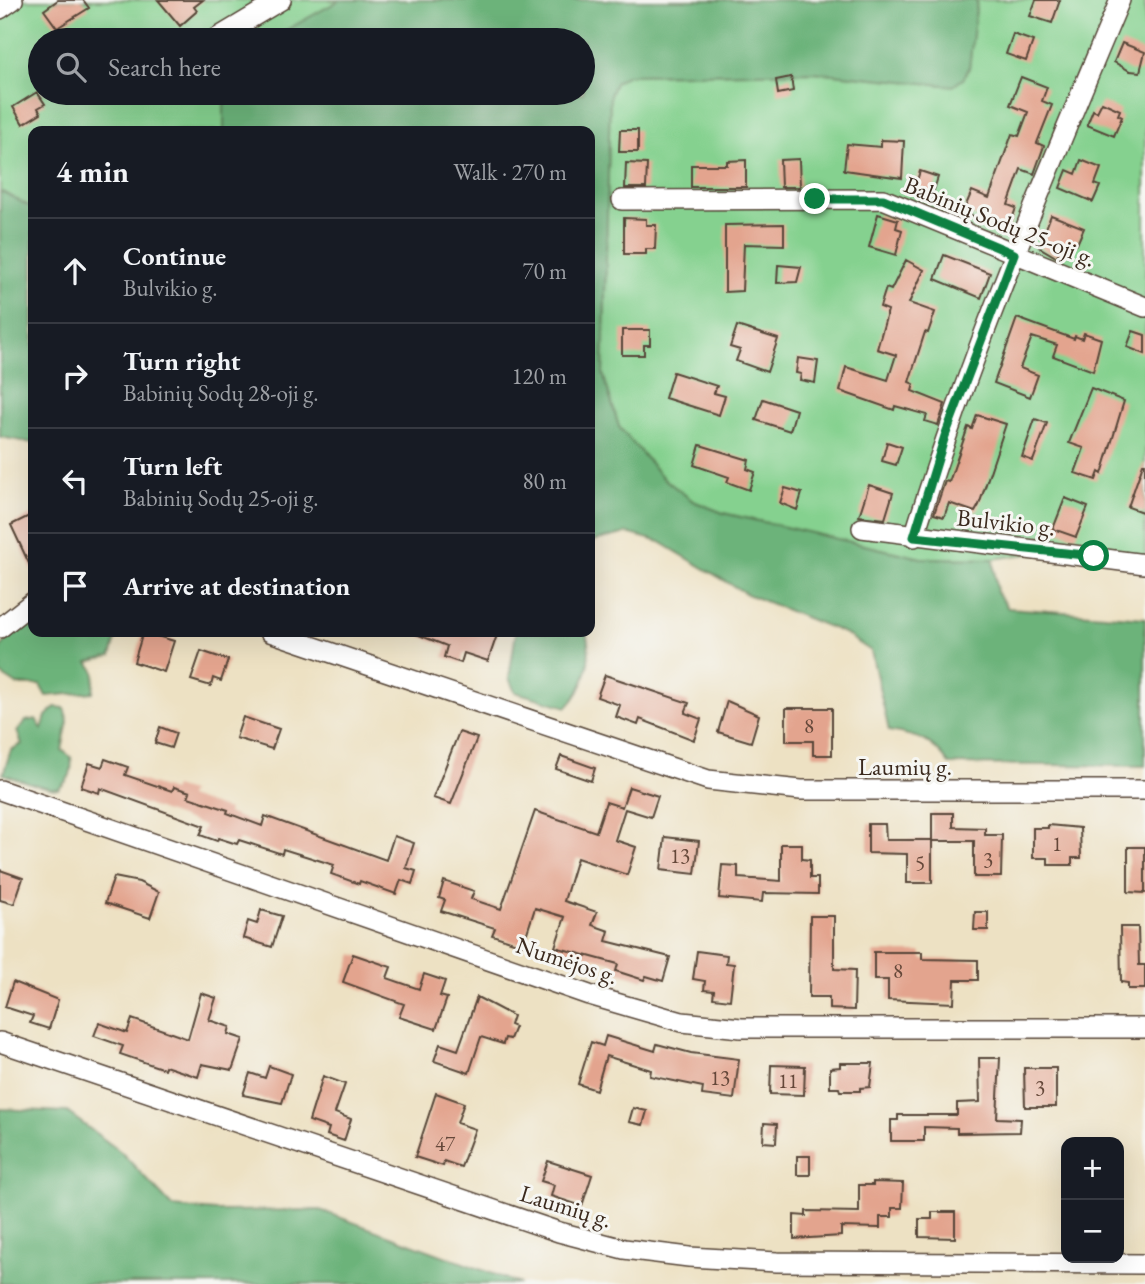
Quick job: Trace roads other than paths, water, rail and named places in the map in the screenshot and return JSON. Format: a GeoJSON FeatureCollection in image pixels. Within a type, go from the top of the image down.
{"type":"FeatureCollection","features":[{"type":"Feature","properties":{"kind":"street"},"geometry":{"type":"LineString","coordinates":[[0,9],[13,0]]}},
{"type":"Feature","properties":{"kind":"street"},"geometry":{"type":"LineString","coordinates":[[234,28],[281,0]]}},
{"type":"Feature","properties":{"kind":"street"},"geometry":{"type":"LineString","coordinates":[[914,537],[945,436],[1014,254],[1120,0]]}},
{"type":"Feature","properties":{"kind":"street","name":"Babinių Sodų 25-oji g."},"geometry":{"type":"LineString","coordinates":[[622,200],[883,199],[1145,307]]}},
{"type":"Feature","properties":{"kind":"street","name":"Bulvikio g."},"geometry":{"type":"LineString","coordinates":[[862,528],[914,537],[1145,564]]}},
{"type":"Feature","properties":{"kind":"street"},"geometry":{"type":"LineString","coordinates":[[0,628],[28,606]]}},
{"type":"Feature","properties":{"kind":"street","name":"Laumių g."},"geometry":{"type":"LineString","coordinates":[[285,637],[708,780],[801,790],[1145,790]]}},
{"type":"Feature","properties":{"kind":"street","name":"Numėjos g."},"geometry":{"type":"LineString","coordinates":[[0,790],[589,995],[682,1022],[741,1028],[1145,1028]]}},
{"type":"Feature","properties":{"kind":"street","name":"Laumių g."},"geometry":{"type":"LineString","coordinates":[[0,1042],[559,1232],[624,1249],[690,1257],[777,1262],[1145,1264]]}}]}
